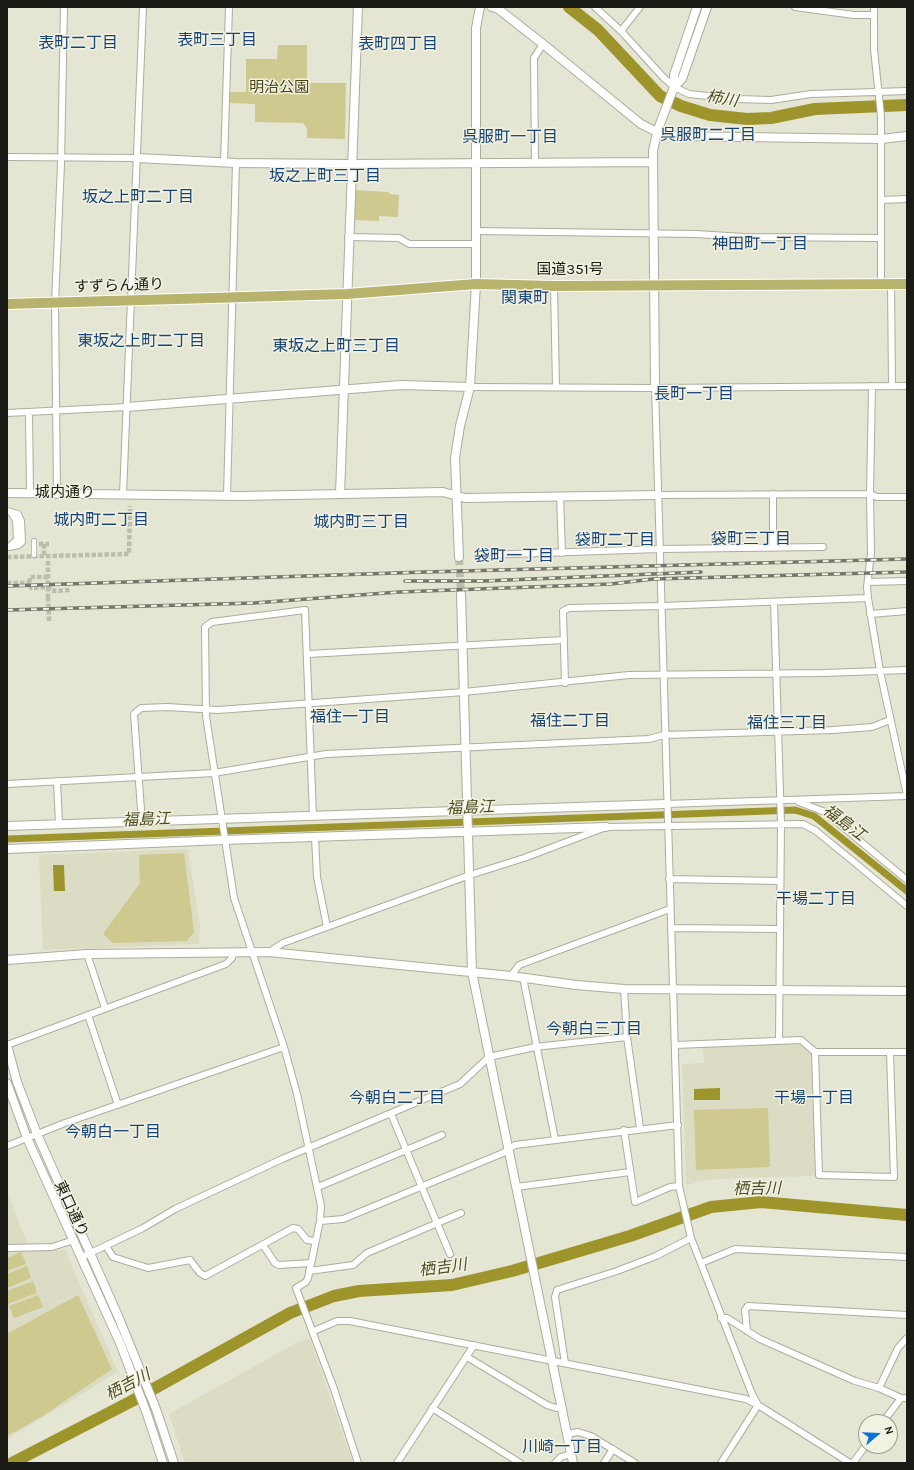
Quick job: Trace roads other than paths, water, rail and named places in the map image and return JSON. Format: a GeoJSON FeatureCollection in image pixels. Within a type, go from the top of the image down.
{"type":"FeatureCollection","features":[{"type":"Feature","properties":{"kind":"highway","name":"国道351号"},"geometry":{"type":"LineString","coordinates":[[233,297],[347,294],[476,284],[554,286],[655,284],[907,284]]}},
{"type":"Feature","properties":{"kind":"highway","name":"すずらん通り"},"geometry":{"type":"LineString","coordinates":[[7,304],[233,297]]}},
{"type":"Feature","properties":{"kind":"street"},"geometry":{"type":"LineString","coordinates":[[57,492],[55,303],[64,7]]}},
{"type":"Feature","properties":{"kind":"street"},"geometry":{"type":"LineString","coordinates":[[123,494],[143,7]]}},
{"type":"Feature","properties":{"kind":"street"},"geometry":{"type":"LineString","coordinates":[[224,162],[229,7]]}},
{"type":"Feature","properties":{"kind":"street"},"geometry":{"type":"LineString","coordinates":[[340,494],[348,237],[358,7]]}},
{"type":"Feature","properties":{"kind":"street"},"geometry":{"type":"LineString","coordinates":[[459,557],[455,475],[457,441],[470,387],[476,284],[476,28],[480,7]]}},
{"type":"Feature","properties":{"kind":"street"},"geometry":{"type":"LineString","coordinates":[[492,7],[497,8],[543,44],[641,124],[656,132],[675,136],[881,139],[907,136]]}},
{"type":"Feature","properties":{"kind":"street"},"geometry":{"type":"LineString","coordinates":[[595,7],[621,31],[674,90],[689,94],[702,97],[771,100],[811,94],[879,94],[907,90]]}},
{"type":"Feature","properties":{"kind":"street"},"geometry":{"type":"LineString","coordinates":[[621,31],[640,7]]}},
{"type":"Feature","properties":{"kind":"street"},"geometry":{"type":"LineString","coordinates":[[674,90],[674,75],[697,7]]}},
{"type":"Feature","properties":{"kind":"street"},"geometry":{"type":"LineString","coordinates":[[707,7],[682,79],[674,90],[664,117],[656,132],[653,150],[655,388],[660,606],[679,1190],[691,1236],[721,1318],[752,1394],[758,1405]]}},
{"type":"Feature","properties":{"kind":"street"},"geometry":{"type":"LineString","coordinates":[[795,7],[854,15],[873,15]]}},
{"type":"Feature","properties":{"kind":"street"},"geometry":{"type":"LineString","coordinates":[[874,7],[873,15],[881,116],[881,238],[886,284],[892,386]]}},
{"type":"Feature","properties":{"kind":"street"},"geometry":{"type":"LineString","coordinates":[[535,162],[534,58],[543,44]]}},
{"type":"Feature","properties":{"kind":"street"},"geometry":{"type":"LineString","coordinates":[[7,157],[137,158],[236,163],[352,164],[653,162]]}},
{"type":"Feature","properties":{"kind":"street"},"geometry":{"type":"LineString","coordinates":[[227,496],[236,163]]}},
{"type":"Feature","properties":{"kind":"street"},"geometry":{"type":"LineString","coordinates":[[881,200],[907,199]]}},
{"type":"Feature","properties":{"kind":"street"},"geometry":{"type":"LineString","coordinates":[[475,231],[654,233],[744,237],[881,238]]}},
{"type":"Feature","properties":{"kind":"street"},"geometry":{"type":"LineString","coordinates":[[348,237],[399,238],[409,244],[475,244]]}},
{"type":"Feature","properties":{"kind":"street"},"geometry":{"type":"LineString","coordinates":[[554,286],[556,387]]}},
{"type":"Feature","properties":{"kind":"street"},"geometry":{"type":"LineString","coordinates":[[7,413],[55,412],[127,407],[401,385],[655,388],[907,386]]}},
{"type":"Feature","properties":{"kind":"street"},"geometry":{"type":"LineString","coordinates":[[7,826],[222,821],[313,816],[666,806],[780,802],[790,800],[907,795],[880,671],[868,598],[868,582],[872,553],[870,494],[872,386]]}},
{"type":"Feature","properties":{"kind":"street"},"geometry":{"type":"LineString","coordinates":[[29,412],[30,493]]}},
{"type":"Feature","properties":{"kind":"street","name":"城内通り"},"geometry":{"type":"LineString","coordinates":[[7,493],[57,492],[227,496],[443,492],[465,498],[658,495]]}},
{"type":"Feature","properties":{"kind":"street"},"geometry":{"type":"LineString","coordinates":[[773,494],[773,548]]}},
{"type":"Feature","properties":{"kind":"street"},"geometry":{"type":"LineString","coordinates":[[658,495],[870,494],[877,497],[907,497]]}},
{"type":"Feature","properties":{"kind":"street"},"geometry":{"type":"LineString","coordinates":[[560,496],[562,553]]}},
{"type":"Feature","properties":{"kind":"street"},"geometry":{"type":"LineString","coordinates":[[8,511],[16,520],[17,540],[8,547]]}},
{"type":"Feature","properties":{"kind":"street"},"geometry":{"type":"LineString","coordinates":[[34,555],[36,543]]}},
{"type":"Feature","properties":{"kind":"street"},"geometry":{"type":"LineString","coordinates":[[484,555],[659,549],[823,548]]}},
{"type":"Feature","properties":{"kind":"street"},"geometry":{"type":"LineString","coordinates":[[868,582],[907,581]]}},
{"type":"Feature","properties":{"kind":"street"},"geometry":{"type":"LineString","coordinates":[[461,594],[472,972],[488,1057],[573,1463]]}},
{"type":"Feature","properties":{"kind":"street"},"geometry":{"type":"LineString","coordinates":[[565,683],[563,611],[569,608],[868,598]]}},
{"type":"Feature","properties":{"kind":"street"},"geometry":{"type":"LineString","coordinates":[[774,602],[781,820],[778,1039]]}},
{"type":"Feature","properties":{"kind":"street"},"geometry":{"type":"LineString","coordinates":[[313,816],[308,703],[308,654],[305,610],[212,622],[205,627],[206,716],[234,898],[284,1047],[322,1206],[306,1282],[296,1288],[313,1329],[358,1463]]}},
{"type":"Feature","properties":{"kind":"street"},"geometry":{"type":"LineString","coordinates":[[870,614],[907,611]]}},
{"type":"Feature","properties":{"kind":"street"},"geometry":{"type":"LineString","coordinates":[[308,654],[564,640]]}},
{"type":"Feature","properties":{"kind":"street"},"geometry":{"type":"LineString","coordinates":[[142,823],[134,714],[137,710],[146,707],[218,710],[464,692],[629,676],[907,670]]}},
{"type":"Feature","properties":{"kind":"street"},"geometry":{"type":"LineString","coordinates":[[7,784],[214,774],[326,754],[649,739],[664,735],[872,727],[890,720]]}},
{"type":"Feature","properties":{"kind":"street"},"geometry":{"type":"LineString","coordinates":[[57,781],[59,824]]}},
{"type":"Feature","properties":{"kind":"street"},"geometry":{"type":"LineString","coordinates":[[790,800],[807,803],[825,812],[907,880]]}},
{"type":"Feature","properties":{"kind":"street"},"geometry":{"type":"LineString","coordinates":[[7,849],[224,838],[315,837],[468,830],[606,827],[667,823],[781,820],[810,827],[907,906]]}},
{"type":"Feature","properties":{"kind":"street"},"geometry":{"type":"LineString","coordinates":[[270,952],[283,943],[470,875],[524,858],[606,827]]}},
{"type":"Feature","properties":{"kind":"street"},"geometry":{"type":"LineString","coordinates":[[315,837],[316,877],[327,927]]}},
{"type":"Feature","properties":{"kind":"street"},"geometry":{"type":"LineString","coordinates":[[669,879],[780,881]]}},
{"type":"Feature","properties":{"kind":"street"},"geometry":{"type":"LineString","coordinates":[[511,976],[519,965],[670,909]]}},
{"type":"Feature","properties":{"kind":"street"},"geometry":{"type":"LineString","coordinates":[[671,928],[779,929]]}},
{"type":"Feature","properties":{"kind":"street"},"geometry":{"type":"LineString","coordinates":[[7,1045],[226,964],[232,958],[234,952]]}},
{"type":"Feature","properties":{"kind":"street"},"geometry":{"type":"LineString","coordinates":[[7,960],[87,954],[270,952],[523,977],[576,985],[624,989],[673,988],[907,991]]}},
{"type":"Feature","properties":{"kind":"street"},"geometry":{"type":"LineString","coordinates":[[87,954],[105,1008]]}},
{"type":"Feature","properties":{"kind":"street"},"geometry":{"type":"LineString","coordinates":[[523,977],[535,1047],[555,1139]]}},
{"type":"Feature","properties":{"kind":"street"},"geometry":{"type":"LineString","coordinates":[[624,989],[627,1037],[640,1128]]}},
{"type":"Feature","properties":{"kind":"street"},"geometry":{"type":"LineString","coordinates":[[88,1015],[118,1105]]}},
{"type":"Feature","properties":{"kind":"street"},"geometry":{"type":"LineString","coordinates":[[82,1256],[106,1246],[175,1210],[309,1148],[460,1084],[488,1057],[535,1047],[627,1037]]}},
{"type":"Feature","properties":{"kind":"street"},"geometry":{"type":"LineString","coordinates":[[675,1045],[778,1039],[801,1040],[815,1052],[907,1052]]}},
{"type":"Feature","properties":{"kind":"street","name":"東口通り"},"geometry":{"type":"LineString","coordinates":[[7,1045],[17,1082],[37,1134],[91,1252],[141,1371],[156,1409],[174,1463]]}},
{"type":"Feature","properties":{"kind":"street"},"geometry":{"type":"LineString","coordinates":[[7,1146],[118,1105],[284,1047]]}},
{"type":"Feature","properties":{"kind":"street"},"geometry":{"type":"LineString","coordinates":[[815,1052],[819,1175],[894,1178],[890,1052]]}},
{"type":"Feature","properties":{"kind":"street","name":"東口通り"},"geometry":{"type":"LineString","coordinates":[[7,1084],[27,1138],[82,1256],[132,1375],[163,1463]]}},
{"type":"Feature","properties":{"kind":"street"},"geometry":{"type":"LineString","coordinates":[[391,1114],[450,1254]]}},
{"type":"Feature","properties":{"kind":"street"},"geometry":{"type":"LineString","coordinates":[[320,1221],[330,1222],[343,1219],[515,1145],[640,1128],[678,1125]]}},
{"type":"Feature","properties":{"kind":"street"},"geometry":{"type":"LineString","coordinates":[[624,1130],[635,1202],[670,1187],[679,1190]]}},
{"type":"Feature","properties":{"kind":"street"},"geometry":{"type":"LineString","coordinates":[[318,1187],[442,1135]]}},
{"type":"Feature","properties":{"kind":"street"},"geometry":{"type":"LineString","coordinates":[[516,1187],[630,1172]]}},
{"type":"Feature","properties":{"kind":"street"},"geometry":{"type":"LineString","coordinates":[[309,1271],[353,1265],[367,1253],[461,1214]]}},
{"type":"Feature","properties":{"kind":"street"},"geometry":{"type":"LineString","coordinates":[[106,1246],[113,1257],[148,1268],[190,1260],[200,1273],[205,1276],[296,1228],[307,1240],[314,1241]]}},
{"type":"Feature","properties":{"kind":"street"},"geometry":{"type":"LineString","coordinates":[[565,1363],[556,1297],[557,1290],[617,1271],[656,1256],[691,1236]]}},
{"type":"Feature","properties":{"kind":"street"},"geometry":{"type":"LineString","coordinates":[[7,1248],[52,1247],[74,1240]]}},
{"type":"Feature","properties":{"kind":"street"},"geometry":{"type":"LineString","coordinates":[[263,1245],[275,1263],[279,1265],[311,1263]]}},
{"type":"Feature","properties":{"kind":"street"},"geometry":{"type":"LineString","coordinates":[[701,1263],[735,1249],[907,1257]]}},
{"type":"Feature","properties":{"kind":"street"},"geometry":{"type":"LineString","coordinates":[[747,1331],[744,1310],[748,1306],[907,1315]]}},
{"type":"Feature","properties":{"kind":"street"},"geometry":{"type":"LineString","coordinates":[[721,1318],[727,1318],[760,1339],[855,1381],[879,1388],[904,1398],[890,1414]]}},
{"type":"Feature","properties":{"kind":"street"},"geometry":{"type":"LineString","coordinates":[[313,1329],[337,1321],[350,1321],[425,1337],[474,1345],[746,1399],[852,1463],[859,1454]]}},
{"type":"Feature","properties":{"kind":"street"},"geometry":{"type":"LineString","coordinates":[[879,1388],[898,1348],[907,1338]]}},
{"type":"Feature","properties":{"kind":"street"},"geometry":{"type":"LineString","coordinates":[[397,1463],[474,1345]]}},
{"type":"Feature","properties":{"kind":"street"},"geometry":{"type":"LineString","coordinates":[[466,1357],[548,1405],[556,1408],[562,1407]]}},
{"type":"Feature","properties":{"kind":"street"},"geometry":{"type":"LineString","coordinates":[[721,1463],[758,1405]]}},
{"type":"Feature","properties":{"kind":"street"},"geometry":{"type":"LineString","coordinates":[[432,1408],[520,1463]]}},
{"type":"Feature","properties":{"kind":"street"},"geometry":{"type":"LineString","coordinates":[[567,1434],[578,1432],[584,1433],[635,1463]]}},
{"type":"Feature","properties":{"kind":"street"},"geometry":{"type":"LineString","coordinates":[[604,1463],[613,1449]]}},
{"type":"Feature","properties":{"kind":"street"},"geometry":{"type":"LineString","coordinates":[[555,1463],[561,1457],[571,1454]]}},
{"type":"Feature","properties":{"kind":"waterway","name":"柿川"},"geometry":{"type":"LineString","coordinates":[[569,7],[598,30],[660,96],[681,106],[710,115],[747,119],[771,118],[815,109],[907,105]]}},
{"type":"Feature","properties":{"kind":"waterway","name":"福島江"},"geometry":{"type":"LineString","coordinates":[[7,839],[795,810],[814,816],[907,891]]}},
{"type":"Feature","properties":{"kind":"waterway","name":"栖吉川"},"geometry":{"type":"LineString","coordinates":[[12,1463],[130,1402],[290,1313],[334,1296],[359,1291],[452,1285],[512,1271],[630,1236],[711,1207],[761,1202],[907,1215]]}},
{"type":"Feature","properties":{"kind":"tunnel"},"geometry":{"type":"LineString","coordinates":[[7,557],[129,554],[130,506]]}},
{"type":"Feature","properties":{"kind":"tunnel"},"geometry":{"type":"LineString","coordinates":[[39,544],[49,544]]}},
{"type":"Feature","properties":{"kind":"tunnel"},"geometry":{"type":"LineString","coordinates":[[44,544],[44,556]]}},
{"type":"Feature","properties":{"kind":"tunnel"},"geometry":{"type":"LineString","coordinates":[[459,557],[461,594]]}},
{"type":"Feature","properties":{"kind":"tunnel"},"geometry":{"type":"LineString","coordinates":[[48,561],[48,598]]}},
{"type":"Feature","properties":{"kind":"tunnel"},"geometry":{"type":"LineString","coordinates":[[48,577],[30,577],[29,583],[31,588],[48,587],[54,590]]}},
{"type":"Feature","properties":{"kind":"tunnel"},"geometry":{"type":"LineString","coordinates":[[7,583],[29,583]]}},
{"type":"Feature","properties":{"kind":"tunnel"},"geometry":{"type":"LineString","coordinates":[[52,591],[71,590]]}},
{"type":"Feature","properties":{"kind":"tunnel"},"geometry":{"type":"LineString","coordinates":[[48,597],[49,621]]}},
{"type":"Feature","properties":{"kind":"railway"},"geometry":{"type":"LineString","coordinates":[[7,586],[426,572],[907,559]]}},
{"type":"Feature","properties":{"kind":"railway"},"geometry":{"type":"LineString","coordinates":[[405,581],[484,581],[701,572]]}},
{"type":"Feature","properties":{"kind":"railway"},"geometry":{"type":"LineString","coordinates":[[7,610],[254,603],[399,592],[611,584],[653,579],[907,572]]}},
{"type":"Feature","properties":{"kind":"district","name":"表町三丁目"},"geometry":{"type":"Point","coordinates":[217,40]}},
{"type":"Feature","properties":{"kind":"district","name":"表町二丁目"},"geometry":{"type":"Point","coordinates":[78,43]}},
{"type":"Feature","properties":{"kind":"district","name":"表町四丁目"},"geometry":{"type":"Point","coordinates":[398,44]}},
{"type":"Feature","properties":{"kind":"district","name":"呉服町二丁目"},"geometry":{"type":"Point","coordinates":[708,135]}},
{"type":"Feature","properties":{"kind":"district","name":"呉服町一丁目"},"geometry":{"type":"Point","coordinates":[510,137]}},
{"type":"Feature","properties":{"kind":"district","name":"坂之上町三丁目"},"geometry":{"type":"Point","coordinates":[325,176]}},
{"type":"Feature","properties":{"kind":"district","name":"坂之上町二丁目"},"geometry":{"type":"Point","coordinates":[138,197]}},
{"type":"Feature","properties":{"kind":"district","name":"神田町一丁目"},"geometry":{"type":"Point","coordinates":[760,244]}},
{"type":"Feature","properties":{"kind":"district","name":"関東町"},"geometry":{"type":"Point","coordinates":[525,298]}},
{"type":"Feature","properties":{"kind":"district","name":"東坂之上町二丁目"},"geometry":{"type":"Point","coordinates":[141,341]}},
{"type":"Feature","properties":{"kind":"district","name":"東坂之上町三丁目"},"geometry":{"type":"Point","coordinates":[336,346]}},
{"type":"Feature","properties":{"kind":"district","name":"長町一丁目"},"geometry":{"type":"Point","coordinates":[694,394]}},
{"type":"Feature","properties":{"kind":"district","name":"城内町二丁目"},"geometry":{"type":"Point","coordinates":[101,520]}},
{"type":"Feature","properties":{"kind":"district","name":"城内町三丁目"},"geometry":{"type":"Point","coordinates":[361,522]}},
{"type":"Feature","properties":{"kind":"district","name":"袋町三丁目"},"geometry":{"type":"Point","coordinates":[751,539]}},
{"type":"Feature","properties":{"kind":"district","name":"袋町二丁目"},"geometry":{"type":"Point","coordinates":[615,540]}},
{"type":"Feature","properties":{"kind":"district","name":"袋町一丁目"},"geometry":{"type":"Point","coordinates":[514,556]}},
{"type":"Feature","properties":{"kind":"district","name":"福住一丁目"},"geometry":{"type":"Point","coordinates":[350,717]}},
{"type":"Feature","properties":{"kind":"district","name":"福住二丁目"},"geometry":{"type":"Point","coordinates":[570,721]}},
{"type":"Feature","properties":{"kind":"district","name":"福住三丁目"},"geometry":{"type":"Point","coordinates":[787,723]}},
{"type":"Feature","properties":{"kind":"district","name":"干場二丁目"},"geometry":{"type":"Point","coordinates":[816,899]}},
{"type":"Feature","properties":{"kind":"district","name":"今朝白三丁目"},"geometry":{"type":"Point","coordinates":[594,1029]}},
{"type":"Feature","properties":{"kind":"district","name":"今朝白二丁目"},"geometry":{"type":"Point","coordinates":[397,1098]}},
{"type":"Feature","properties":{"kind":"district","name":"干場一丁目"},"geometry":{"type":"Point","coordinates":[814,1098]}},
{"type":"Feature","properties":{"kind":"district","name":"今朝白一丁目"},"geometry":{"type":"Point","coordinates":[113,1132]}},
{"type":"Feature","properties":{"kind":"district","name":"川崎一丁目"},"geometry":{"type":"Point","coordinates":[562,1447]}},
{"type":"Feature","properties":{"kind":"park label","name":"明治公園"},"geometry":{"type":"Point","coordinates":[279,88]}}]}
